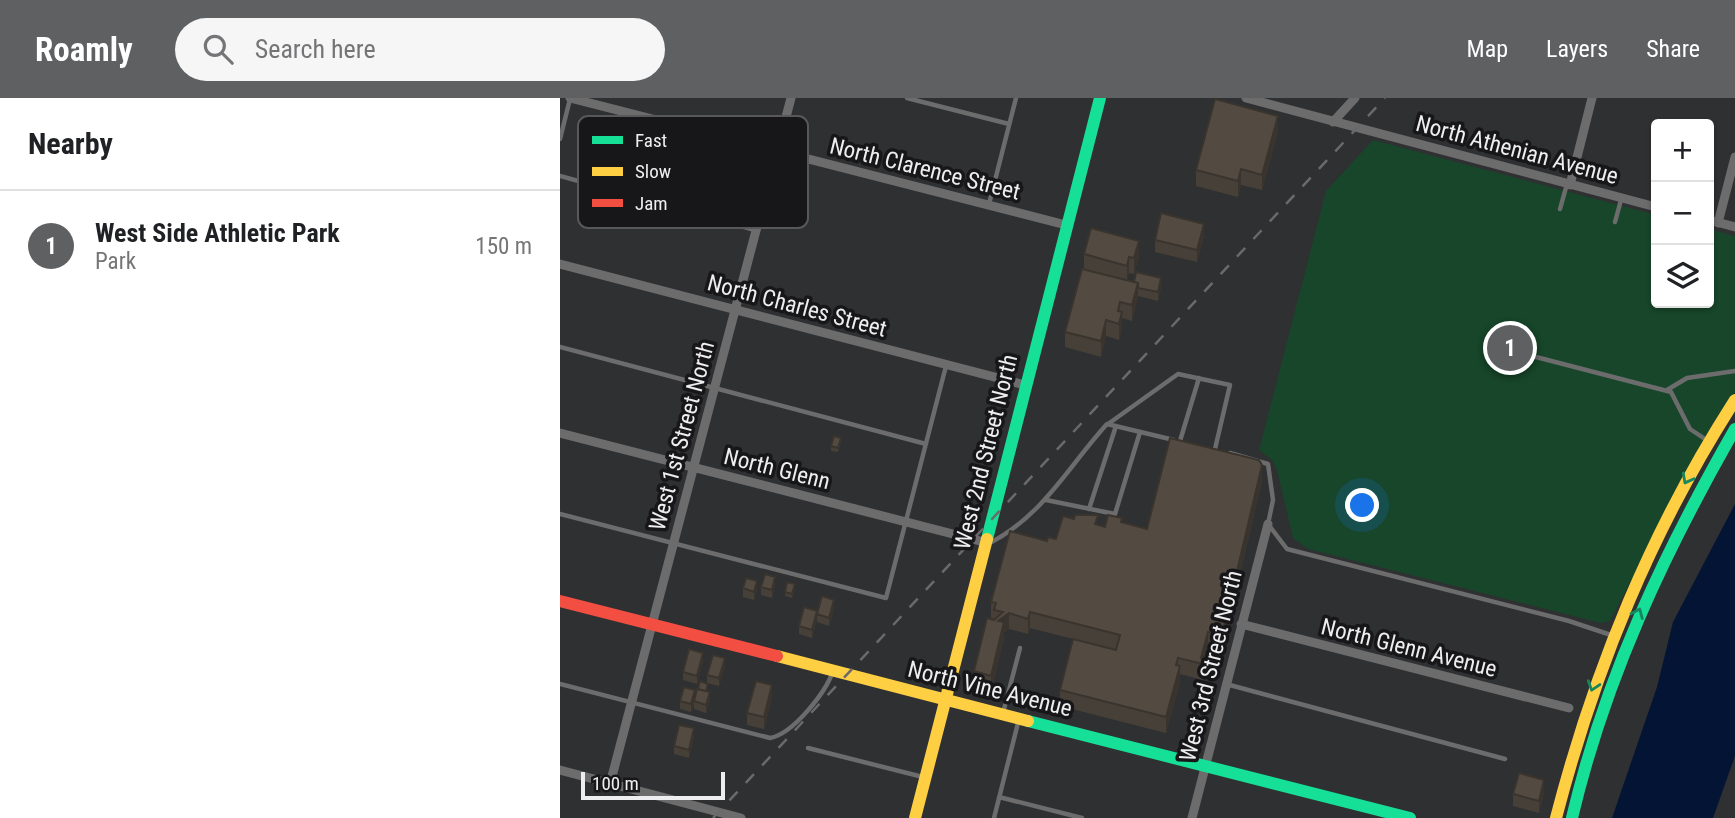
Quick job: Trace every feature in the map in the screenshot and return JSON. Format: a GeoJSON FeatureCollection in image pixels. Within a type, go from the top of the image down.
{"type":"FeatureCollection","features":[{"type":"Feature","properties":{"kind":"street","name":"North Clarence Street"},"geometry":{"type":"LineString","coordinates":[[570,98],[640,116]]}},
{"type":"Feature","properties":{"kind":"street","name":"West 1st Street North"},"geometry":{"type":"LineString","coordinates":[[786,116],[791,98]]}},
{"type":"Feature","properties":{"kind":"street","name":"West 2nd Street North"},"geometry":{"type":"LineString","coordinates":[[915,818],[1100,98]]}},
{"type":"Feature","properties":{"kind":"street","name":"North Athenian Avenue"},"geometry":{"type":"LineString","coordinates":[[1246,98],[1651,206]]}},
{"type":"Feature","properties":{"kind":"street"},"geometry":{"type":"LineString","coordinates":[[1333,122],[1355,98]]}},
{"type":"Feature","properties":{"kind":"street"},"geometry":{"type":"LineString","coordinates":[[1568,185],[1592,98]]}},
{"type":"Feature","properties":{"kind":"street"},"geometry":{"type":"LineString","coordinates":[[1714,218],[1735,157]]}},
{"type":"Feature","properties":{"kind":"street","name":"North Clarence Street"},"geometry":{"type":"LineString","coordinates":[[808,159],[1066,225]]}},
{"type":"Feature","properties":{"kind":"street"},"geometry":{"type":"LineString","coordinates":[[1714,221],[1735,227]]}},
{"type":"Feature","properties":{"kind":"street","name":"West 1st Street North"},"geometry":{"type":"LineString","coordinates":[[610,784],[756,230]]}},
{"type":"Feature","properties":{"kind":"street","name":"North Charles Street"},"geometry":{"type":"LineString","coordinates":[[560,264],[1025,385]]}},
{"type":"Feature","properties":{"kind":"street"},"geometry":{"type":"LineString","coordinates":[[1556,818],[1574,746],[1612,636],[1649,549],[1708,442],[1735,400]]}},
{"type":"Feature","properties":{"kind":"street"},"geometry":{"type":"LineString","coordinates":[[1572,818],[1603,706],[1650,584],[1680,524],[1735,429]]}},
{"type":"Feature","properties":{"kind":"street","name":"North Glenn"},"geometry":{"type":"LineString","coordinates":[[560,433],[906,522],[983,545]]}},
{"type":"Feature","properties":{"kind":"street","name":"West 3rd Street North"},"geometry":{"type":"LineString","coordinates":[[1192,818],[1268,524]]}},
{"type":"Feature","properties":{"kind":"street","name":"North Vine Avenue"},"geometry":{"type":"LineString","coordinates":[[560,601],[1410,818]]}},
{"type":"Feature","properties":{"kind":"street","name":"North Glenn Avenue"},"geometry":{"type":"LineString","coordinates":[[1241,624],[1569,708]]}},
{"type":"Feature","properties":{"kind":"street"},"geometry":{"type":"LineString","coordinates":[[560,771],[741,818]]}},
{"type":"Feature","properties":{"kind":"lane"},"geometry":{"type":"LineString","coordinates":[[560,139],[570,98]]}},
{"type":"Feature","properties":{"kind":"lane"},"geometry":{"type":"LineString","coordinates":[[906,98],[1009,124]]}},
{"type":"Feature","properties":{"kind":"lane"},"geometry":{"type":"LineString","coordinates":[[988,205],[1016,98]]}},
{"type":"Feature","properties":{"kind":"lane"},"geometry":{"type":"LineString","coordinates":[[560,176],[578,181]]}},
{"type":"Feature","properties":{"kind":"lane"},"geometry":{"type":"LineString","coordinates":[[1560,209],[1568,185]]}},
{"type":"Feature","properties":{"kind":"lane"},"geometry":{"type":"LineString","coordinates":[[1615,222],[1622,198]]}},
{"type":"Feature","properties":{"kind":"lane"},"geometry":{"type":"LineString","coordinates":[[749,228],[756,230]]}},
{"type":"Feature","properties":{"kind":"lane"},"geometry":{"type":"LineString","coordinates":[[560,347],[926,444]]}},
{"type":"Feature","properties":{"kind":"lane"},"geometry":{"type":"LineString","coordinates":[[1509,350],[1667,390],[1671,392],[1690,429],[1708,442]]}},
{"type":"Feature","properties":{"kind":"lane"},"geometry":{"type":"LineString","coordinates":[[560,514],[886,598],[946,365]]}},
{"type":"Feature","properties":{"kind":"lane"},"geometry":{"type":"LineString","coordinates":[[1667,390],[1687,378],[1735,371]]}},
{"type":"Feature","properties":{"kind":"lane"},"geometry":{"type":"LineString","coordinates":[[983,545],[1015,531],[1046,500],[1107,424],[1178,374],[1230,385],[1215,449]]}},
{"type":"Feature","properties":{"kind":"lane"},"geometry":{"type":"LineString","coordinates":[[1180,441],[1199,378]]}},
{"type":"Feature","properties":{"kind":"lane"},"geometry":{"type":"LineString","coordinates":[[1107,424],[1192,444]]}},
{"type":"Feature","properties":{"kind":"lane"},"geometry":{"type":"LineString","coordinates":[[1089,509],[1116,426]]}},
{"type":"Feature","properties":{"kind":"lane"},"geometry":{"type":"LineString","coordinates":[[1046,500],[1115,514],[1140,432]]}},
{"type":"Feature","properties":{"kind":"lane"},"geometry":{"type":"LineString","coordinates":[[1203,447],[1268,464],[1273,500],[1268,524],[1287,549],[1569,621],[1612,636]]}},
{"type":"Feature","properties":{"kind":"lane"},"geometry":{"type":"LineString","coordinates":[[1003,714],[1020,648]]}},
{"type":"Feature","properties":{"kind":"lane"},"geometry":{"type":"LineString","coordinates":[[560,684],[770,738],[789,730],[823,692],[834,670]]}},
{"type":"Feature","properties":{"kind":"lane"},"geometry":{"type":"LineString","coordinates":[[1226,684],[1505,759]]}},
{"type":"Feature","properties":{"kind":"lane"},"geometry":{"type":"LineString","coordinates":[[994,818],[1019,718]]}},
{"type":"Feature","properties":{"kind":"lane"},"geometry":{"type":"LineString","coordinates":[[808,748],[926,777]]}},
{"type":"Feature","properties":{"kind":"lane"},"geometry":{"type":"LineString","coordinates":[[999,797],[1082,818]]}},
{"type":"Feature","properties":{"kind":"green space"},"geometry":{"type":"Polygon","coordinates":[[[1373,140],[1651,214],[1651,308],[1714,308],[1714,230],[1735,236],[1735,392],[1714,422],[1610,621],[1601,623],[1308,549],[1293,538],[1277,470],[1272,460],[1259,450],[1326,191],[1373,140]]]}},
{"type":"Feature","properties":{"kind":"water"},"geometry":{"type":"Polygon","coordinates":[[[1735,504],[1735,756],[1713,818],[1612,818],[1657,687],[1673,622],[1735,504]]]}},
{"type":"Feature","properties":{"kind":"building"},"geometry":{"type":"Polygon","coordinates":[[[1215,99],[1278,116],[1262,175],[1241,169],[1238,181],[1196,170],[1215,99]]]}},
{"type":"Feature","properties":{"kind":"building"},"geometry":{"type":"Polygon","coordinates":[[[1161,213],[1204,224],[1197,250],[1155,240],[1161,213]]]}},
{"type":"Feature","properties":{"kind":"building"},"geometry":{"type":"Polygon","coordinates":[[[1091,228],[1139,241],[1134,258],[1129,257],[1127,266],[1084,254],[1091,228]]]}},
{"type":"Feature","properties":{"kind":"building"},"geometry":{"type":"Polygon","coordinates":[[[1082,269],[1138,283],[1132,305],[1120,302],[1118,311],[1122,312],[1119,324],[1106,320],[1101,341],[1065,332],[1082,269]]]}},
{"type":"Feature","properties":{"kind":"building"},"geometry":{"type":"Polygon","coordinates":[[[1136,272],[1161,278],[1158,292],[1138,288],[1138,283],[1134,282],[1136,272]]]}},
{"type":"Feature","properties":{"kind":"building"},"geometry":{"type":"Polygon","coordinates":[[[834,436],[841,438],[838,448],[831,446],[834,436]]]}},
{"type":"Feature","properties":{"kind":"building"},"geometry":{"type":"Polygon","coordinates":[[[1170,438],[1259,460],[1262,465],[1222,635],[1208,632],[1201,658],[1204,659],[1203,664],[1178,658],[1176,665],[1180,666],[1166,717],[1060,690],[1073,639],[1116,650],[1120,635],[1030,612],[1028,619],[1009,613],[998,621],[1004,622],[991,676],[974,671],[987,618],[994,620],[1003,612],[994,610],[996,603],[991,602],[1010,531],[1047,541],[1048,537],[1056,539],[1063,516],[1074,519],[1075,515],[1098,515],[1095,524],[1105,527],[1108,515],[1122,518],[1121,522],[1147,529],[1170,438]]]}},
{"type":"Feature","properties":{"kind":"building"},"geometry":{"type":"Polygon","coordinates":[[[765,574],[775,577],[772,590],[761,587],[765,574]]]}},
{"type":"Feature","properties":{"kind":"building"},"geometry":{"type":"Polygon","coordinates":[[[746,578],[757,581],[754,592],[743,588],[746,578]]]}},
{"type":"Feature","properties":{"kind":"building"},"geometry":{"type":"Polygon","coordinates":[[[787,582],[795,584],[792,594],[785,592],[787,582]]]}},
{"type":"Feature","properties":{"kind":"building"},"geometry":{"type":"Polygon","coordinates":[[[822,596],[834,600],[829,618],[817,614],[822,596]]]}},
{"type":"Feature","properties":{"kind":"building"},"geometry":{"type":"Polygon","coordinates":[[[804,607],[817,611],[812,630],[799,626],[804,607]]]}},
{"type":"Feature","properties":{"kind":"building"},"geometry":{"type":"Polygon","coordinates":[[[689,649],[703,653],[697,676],[683,672],[689,649]]]}},
{"type":"Feature","properties":{"kind":"building"},"geometry":{"type":"Polygon","coordinates":[[[713,655],[725,658],[719,678],[707,675],[713,655]]]}},
{"type":"Feature","properties":{"kind":"building"},"geometry":{"type":"Polygon","coordinates":[[[700,681],[708,684],[706,691],[698,689],[700,681]]]}},
{"type":"Feature","properties":{"kind":"building"},"geometry":{"type":"Polygon","coordinates":[[[756,681],[772,685],[764,717],[747,713],[756,681]]]}},
{"type":"Feature","properties":{"kind":"building"},"geometry":{"type":"Polygon","coordinates":[[[684,687],[695,690],[691,704],[680,701],[684,687]]]}},
{"type":"Feature","properties":{"kind":"building"},"geometry":{"type":"Polygon","coordinates":[[[697,689],[710,692],[706,705],[694,701],[697,689]]]}},
{"type":"Feature","properties":{"kind":"building"},"geometry":{"type":"Polygon","coordinates":[[[679,725],[694,728],[689,750],[674,746],[679,725]]]}},
{"type":"Feature","properties":{"kind":"building"},"geometry":{"type":"Polygon","coordinates":[[[1519,773],[1544,780],[1539,801],[1513,794],[1519,773]]]}},
{"type":"Feature","properties":{"kind":"railway"},"geometry":{"type":"LineString","coordinates":[[713,818],[1385,98]]}},
{"type":"Feature","properties":{"kind":"traffic: fast"},"geometry":{"type":"LineString","coordinates":[[987,539],[1100,98]]}},
{"type":"Feature","properties":{"kind":"traffic: fast"},"geometry":{"type":"LineString","coordinates":[[1572,818],[1601,716],[1639,618],[1684,522],[1735,429]]}},
{"type":"Feature","properties":{"kind":"traffic: fast"},"geometry":{"type":"LineString","coordinates":[[1028,721],[1410,818]]}},
{"type":"Feature","properties":{"kind":"traffic: slow"},"geometry":{"type":"LineString","coordinates":[[1556,818],[1589,708],[1629,602],[1677,499],[1735,400]]}},
{"type":"Feature","properties":{"kind":"traffic: slow"},"geometry":{"type":"LineString","coordinates":[[915,818],[987,539]]}},
{"type":"Feature","properties":{"kind":"traffic: slow"},"geometry":{"type":"LineString","coordinates":[[777,656],[1028,721]]}},
{"type":"Feature","properties":{"kind":"traffic: jam"},"geometry":{"type":"LineString","coordinates":[[560,601],[777,656]]}},
{"type":"Feature","properties":{"kind":"place","name":"West Side Athletic Park"},"geometry":{"type":"Point","coordinates":[1510,348]}}]}
